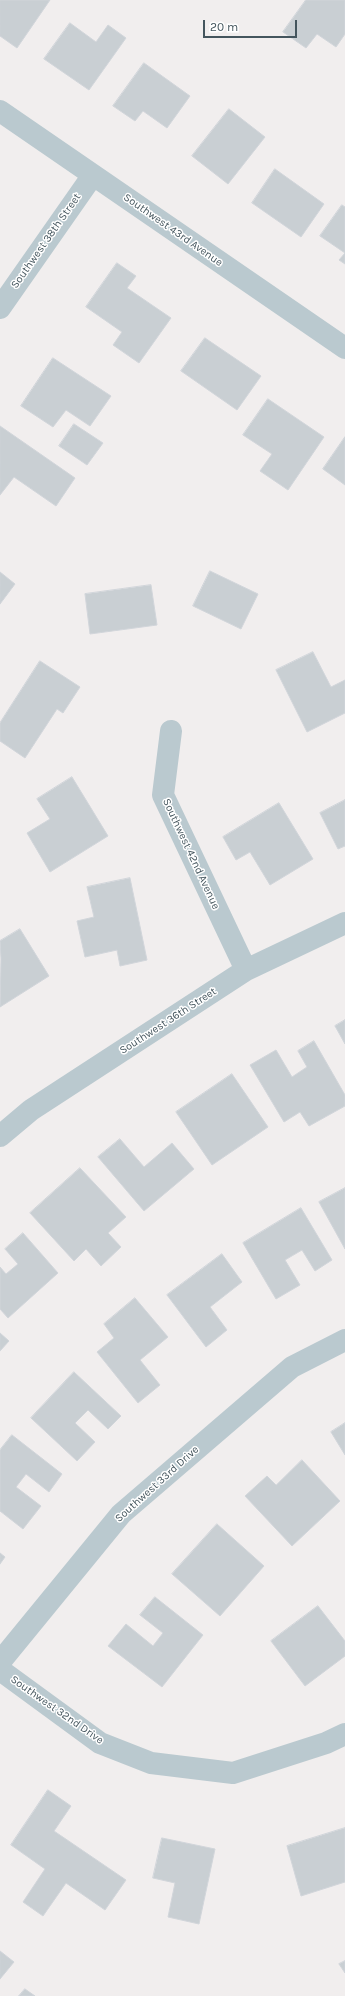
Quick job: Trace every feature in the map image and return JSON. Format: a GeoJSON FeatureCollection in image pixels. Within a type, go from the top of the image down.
{"type":"FeatureCollection","features":[{"type":"Feature","properties":{"kind":"street","name":"Southwest 43rd Avenue"},"geometry":{"type":"LineString","coordinates":[[0,111],[345,348]]}},
{"type":"Feature","properties":{"kind":"street","name":"Southwest 38th Street"},"geometry":{"type":"LineString","coordinates":[[0,308],[93,175]]}},
{"type":"Feature","properties":{"kind":"street","name":"Southwest 42nd Avenue"},"geometry":{"type":"LineString","coordinates":[[171,731],[163,794],[246,970]]}},
{"type":"Feature","properties":{"kind":"street","name":"Southwest 36th Street"},"geometry":{"type":"LineString","coordinates":[[0,1136],[31,1110],[246,970],[345,923]]}},
{"type":"Feature","properties":{"kind":"street","name":"Southwest 33rd Drive"},"geometry":{"type":"LineString","coordinates":[[0,1662],[121,1514],[292,1367],[345,1340]]}},
{"type":"Feature","properties":{"kind":"street","name":"Southwest 32nd Drive"},"geometry":{"type":"LineString","coordinates":[[0,1670],[100,1743],[151,1763],[232,1773],[326,1743],[345,1734]]}},
{"type":"Feature","properties":{"kind":"building"},"geometry":{"type":"Polygon","coordinates":[[[0,0],[50,0],[17,48],[0,36],[0,0]]]}},
{"type":"Feature","properties":{"kind":"building"},"geometry":{"type":"Polygon","coordinates":[[[306,0],[345,0],[345,34],[336,47],[317,34],[306,48],[283,32],[306,0]]]}},
{"type":"Feature","properties":{"kind":"building"},"geometry":{"type":"Polygon","coordinates":[[[70,23],[96,42],[108,25],[126,38],[89,90],[44,59],[70,23]]]}},
{"type":"Feature","properties":{"kind":"building"},"geometry":{"type":"Polygon","coordinates":[[[144,63],[190,96],[167,128],[143,111],[135,121],[113,106],[144,63]]]}},
{"type":"Feature","properties":{"kind":"building"},"geometry":{"type":"Polygon","coordinates":[[[229,109],[265,137],[228,184],[192,156],[229,109]]]}},
{"type":"Feature","properties":{"kind":"building"},"geometry":{"type":"Polygon","coordinates":[[[275,169],[324,204],[301,237],[252,203],[275,169]]]}},
{"type":"Feature","properties":{"kind":"building"},"geometry":{"type":"Polygon","coordinates":[[[342,205],[345,207],[345,253],[320,236],[342,205]]]}},
{"type":"Feature","properties":{"kind":"building"},"geometry":{"type":"Polygon","coordinates":[[[345,253],[345,264],[339,260],[345,253]]]}},
{"type":"Feature","properties":{"kind":"building"},"geometry":{"type":"Polygon","coordinates":[[[117,263],[136,276],[127,288],[171,318],[139,363],[113,345],[122,332],[86,307],[117,263]]]}},
{"type":"Feature","properties":{"kind":"building"},"geometry":{"type":"Polygon","coordinates":[[[205,338],[261,376],[237,410],[181,371],[205,338]]]}},
{"type":"Feature","properties":{"kind":"building"},"geometry":{"type":"Polygon","coordinates":[[[53,358],[111,396],[90,426],[66,410],[53,427],[21,406],[53,358]]]}},
{"type":"Feature","properties":{"kind":"building"},"geometry":{"type":"Polygon","coordinates":[[[268,399],[324,437],[288,490],[260,471],[272,454],[243,435],[268,399]]]}},
{"type":"Feature","properties":{"kind":"building"},"geometry":{"type":"Polygon","coordinates":[[[74,424],[103,443],[87,465],[59,446],[74,424]]]}},
{"type":"Feature","properties":{"kind":"building"},"geometry":{"type":"Polygon","coordinates":[[[0,426],[75,478],[56,506],[14,477],[0,495],[0,426]]]}},
{"type":"Feature","properties":{"kind":"building"},"geometry":{"type":"Polygon","coordinates":[[[345,437],[345,485],[323,469],[345,437]]]}},
{"type":"Feature","properties":{"kind":"building"},"geometry":{"type":"Polygon","coordinates":[[[210,571],[258,594],[241,629],[193,606],[210,571]]]}},
{"type":"Feature","properties":{"kind":"building"},"geometry":{"type":"Polygon","coordinates":[[[0,572],[15,584],[0,604],[0,572]]]}},
{"type":"Feature","properties":{"kind":"building"},"geometry":{"type":"Polygon","coordinates":[[[151,585],[157,625],[90,634],[85,594],[151,585]]]}},
{"type":"Feature","properties":{"kind":"building"},"geometry":{"type":"Polygon","coordinates":[[[313,652],[331,687],[345,680],[345,713],[307,732],[276,670],[313,652]]]}},
{"type":"Feature","properties":{"kind":"building"},"geometry":{"type":"Polygon","coordinates":[[[40,661],[80,687],[63,713],[57,709],[25,758],[0,741],[0,723],[40,661]]]}},
{"type":"Feature","properties":{"kind":"building"},"geometry":{"type":"Polygon","coordinates":[[[72,777],[108,836],[50,872],[27,833],[50,819],[37,799],[72,777]]]}},
{"type":"Feature","properties":{"kind":"building"},"geometry":{"type":"Polygon","coordinates":[[[345,800],[345,846],[338,849],[320,813],[345,800]]]}},
{"type":"Feature","properties":{"kind":"building"},"geometry":{"type":"Polygon","coordinates":[[[279,803],[313,859],[270,885],[250,852],[236,860],[223,837],[279,803]]]}},
{"type":"Feature","properties":{"kind":"building"},"geometry":{"type":"Polygon","coordinates":[[[130,878],[147,960],[120,966],[117,950],[85,957],[77,921],[94,917],[87,887],[130,878]]]}},
{"type":"Feature","properties":{"kind":"building"},"geometry":{"type":"Polygon","coordinates":[[[20,929],[49,976],[0,1007],[0,941],[20,929]]]}},
{"type":"Feature","properties":{"kind":"building"},"geometry":{"type":"Polygon","coordinates":[[[345,1020],[345,1044],[335,1026],[345,1020]]]}},
{"type":"Feature","properties":{"kind":"building"},"geometry":{"type":"Polygon","coordinates":[[[314,1041],[345,1095],[345,1106],[309,1126],[300,1112],[284,1122],[250,1065],[276,1050],[292,1077],[307,1067],[298,1051],[314,1041]]]}},
{"type":"Feature","properties":{"kind":"building"},"geometry":{"type":"Polygon","coordinates":[[[232,1074],[268,1127],[212,1165],[176,1112],[232,1074]]]}},
{"type":"Feature","properties":{"kind":"building"},"geometry":{"type":"Polygon","coordinates":[[[120,1139],[144,1167],[172,1143],[194,1169],[144,1211],[98,1157],[120,1139]]]}},
{"type":"Feature","properties":{"kind":"building"},"geometry":{"type":"Polygon","coordinates":[[[80,1168],[126,1217],[108,1233],[121,1247],[101,1266],[86,1249],[74,1261],[30,1213],[80,1168]]]}},
{"type":"Feature","properties":{"kind":"building"},"geometry":{"type":"Polygon","coordinates":[[[345,1188],[345,1249],[319,1202],[345,1188]]]}},
{"type":"Feature","properties":{"kind":"building"},"geometry":{"type":"Polygon","coordinates":[[[301,1208],[332,1260],[315,1271],[302,1250],[285,1260],[300,1285],[276,1299],[243,1243],[301,1208]]]}},
{"type":"Feature","properties":{"kind":"building"},"geometry":{"type":"Polygon","coordinates":[[[23,1233],[58,1273],[8,1318],[0,1309],[0,1267],[6,1274],[18,1264],[5,1249],[23,1233]]]}},
{"type":"Feature","properties":{"kind":"building"},"geometry":{"type":"Polygon","coordinates":[[[222,1254],[242,1282],[210,1307],[227,1330],[206,1347],[167,1295],[222,1254]]]}},
{"type":"Feature","properties":{"kind":"building"},"geometry":{"type":"Polygon","coordinates":[[[135,1298],[168,1337],[140,1360],[160,1385],[138,1403],[97,1352],[114,1338],[104,1324],[135,1298]]]}},
{"type":"Feature","properties":{"kind":"building"},"geometry":{"type":"Polygon","coordinates":[[[0,1333],[9,1341],[0,1351],[0,1333]]]}},
{"type":"Feature","properties":{"kind":"building"},"geometry":{"type":"Polygon","coordinates":[[[74,1372],[121,1416],[108,1429],[88,1410],[75,1423],[95,1442],[77,1461],[31,1418],[74,1372]]]}},
{"type":"Feature","properties":{"kind":"building"},"geometry":{"type":"Polygon","coordinates":[[[345,1423],[345,1455],[331,1432],[345,1423]]]}},
{"type":"Feature","properties":{"kind":"building"},"geometry":{"type":"Polygon","coordinates":[[[12,1435],[62,1474],[49,1492],[26,1474],[16,1487],[41,1506],[23,1529],[0,1511],[0,1450],[12,1435]]]}},
{"type":"Feature","properties":{"kind":"building"},"geometry":{"type":"Polygon","coordinates":[[[302,1460],[340,1501],[292,1546],[245,1496],[267,1476],[276,1485],[302,1460]]]}},
{"type":"Feature","properties":{"kind":"building"},"geometry":{"type":"Polygon","coordinates":[[[217,1524],[264,1566],[220,1616],[172,1574],[217,1524]]]}},
{"type":"Feature","properties":{"kind":"building"},"geometry":{"type":"Polygon","coordinates":[[[0,1553],[5,1557],[0,1564],[0,1553]]]}},
{"type":"Feature","properties":{"kind":"building"},"geometry":{"type":"Polygon","coordinates":[[[155,1597],[203,1635],[162,1687],[108,1646],[126,1624],[153,1646],[163,1633],[140,1615],[155,1597]]]}},
{"type":"Feature","properties":{"kind":"building"},"geometry":{"type":"Polygon","coordinates":[[[318,1606],[345,1641],[345,1656],[305,1686],[271,1641],[318,1606]]]}},
{"type":"Feature","properties":{"kind":"building"},"geometry":{"type":"Polygon","coordinates":[[[48,1790],[71,1806],[54,1831],[126,1880],[105,1910],[66,1883],[43,1916],[23,1902],[45,1869],[11,1845],[48,1790]]]}},
{"type":"Feature","properties":{"kind":"building"},"geometry":{"type":"Polygon","coordinates":[[[345,1828],[345,1882],[301,1896],[287,1846],[345,1828]]]}},
{"type":"Feature","properties":{"kind":"building"},"geometry":{"type":"Polygon","coordinates":[[[162,1838],[215,1849],[199,1924],[168,1917],[175,1883],[153,1878],[162,1838]]]}},
{"type":"Feature","properties":{"kind":"building"},"geometry":{"type":"Polygon","coordinates":[[[0,1951],[14,1962],[0,1979],[0,1951]]]}},
{"type":"Feature","properties":{"kind":"building"},"geometry":{"type":"Polygon","coordinates":[[[345,1961],[345,1973],[339,1964],[345,1961]]]}},
{"type":"Feature","properties":{"kind":"building"},"geometry":{"type":"Polygon","coordinates":[[[25,1989],[35,1996],[19,1996],[25,1989]]]}}]}
